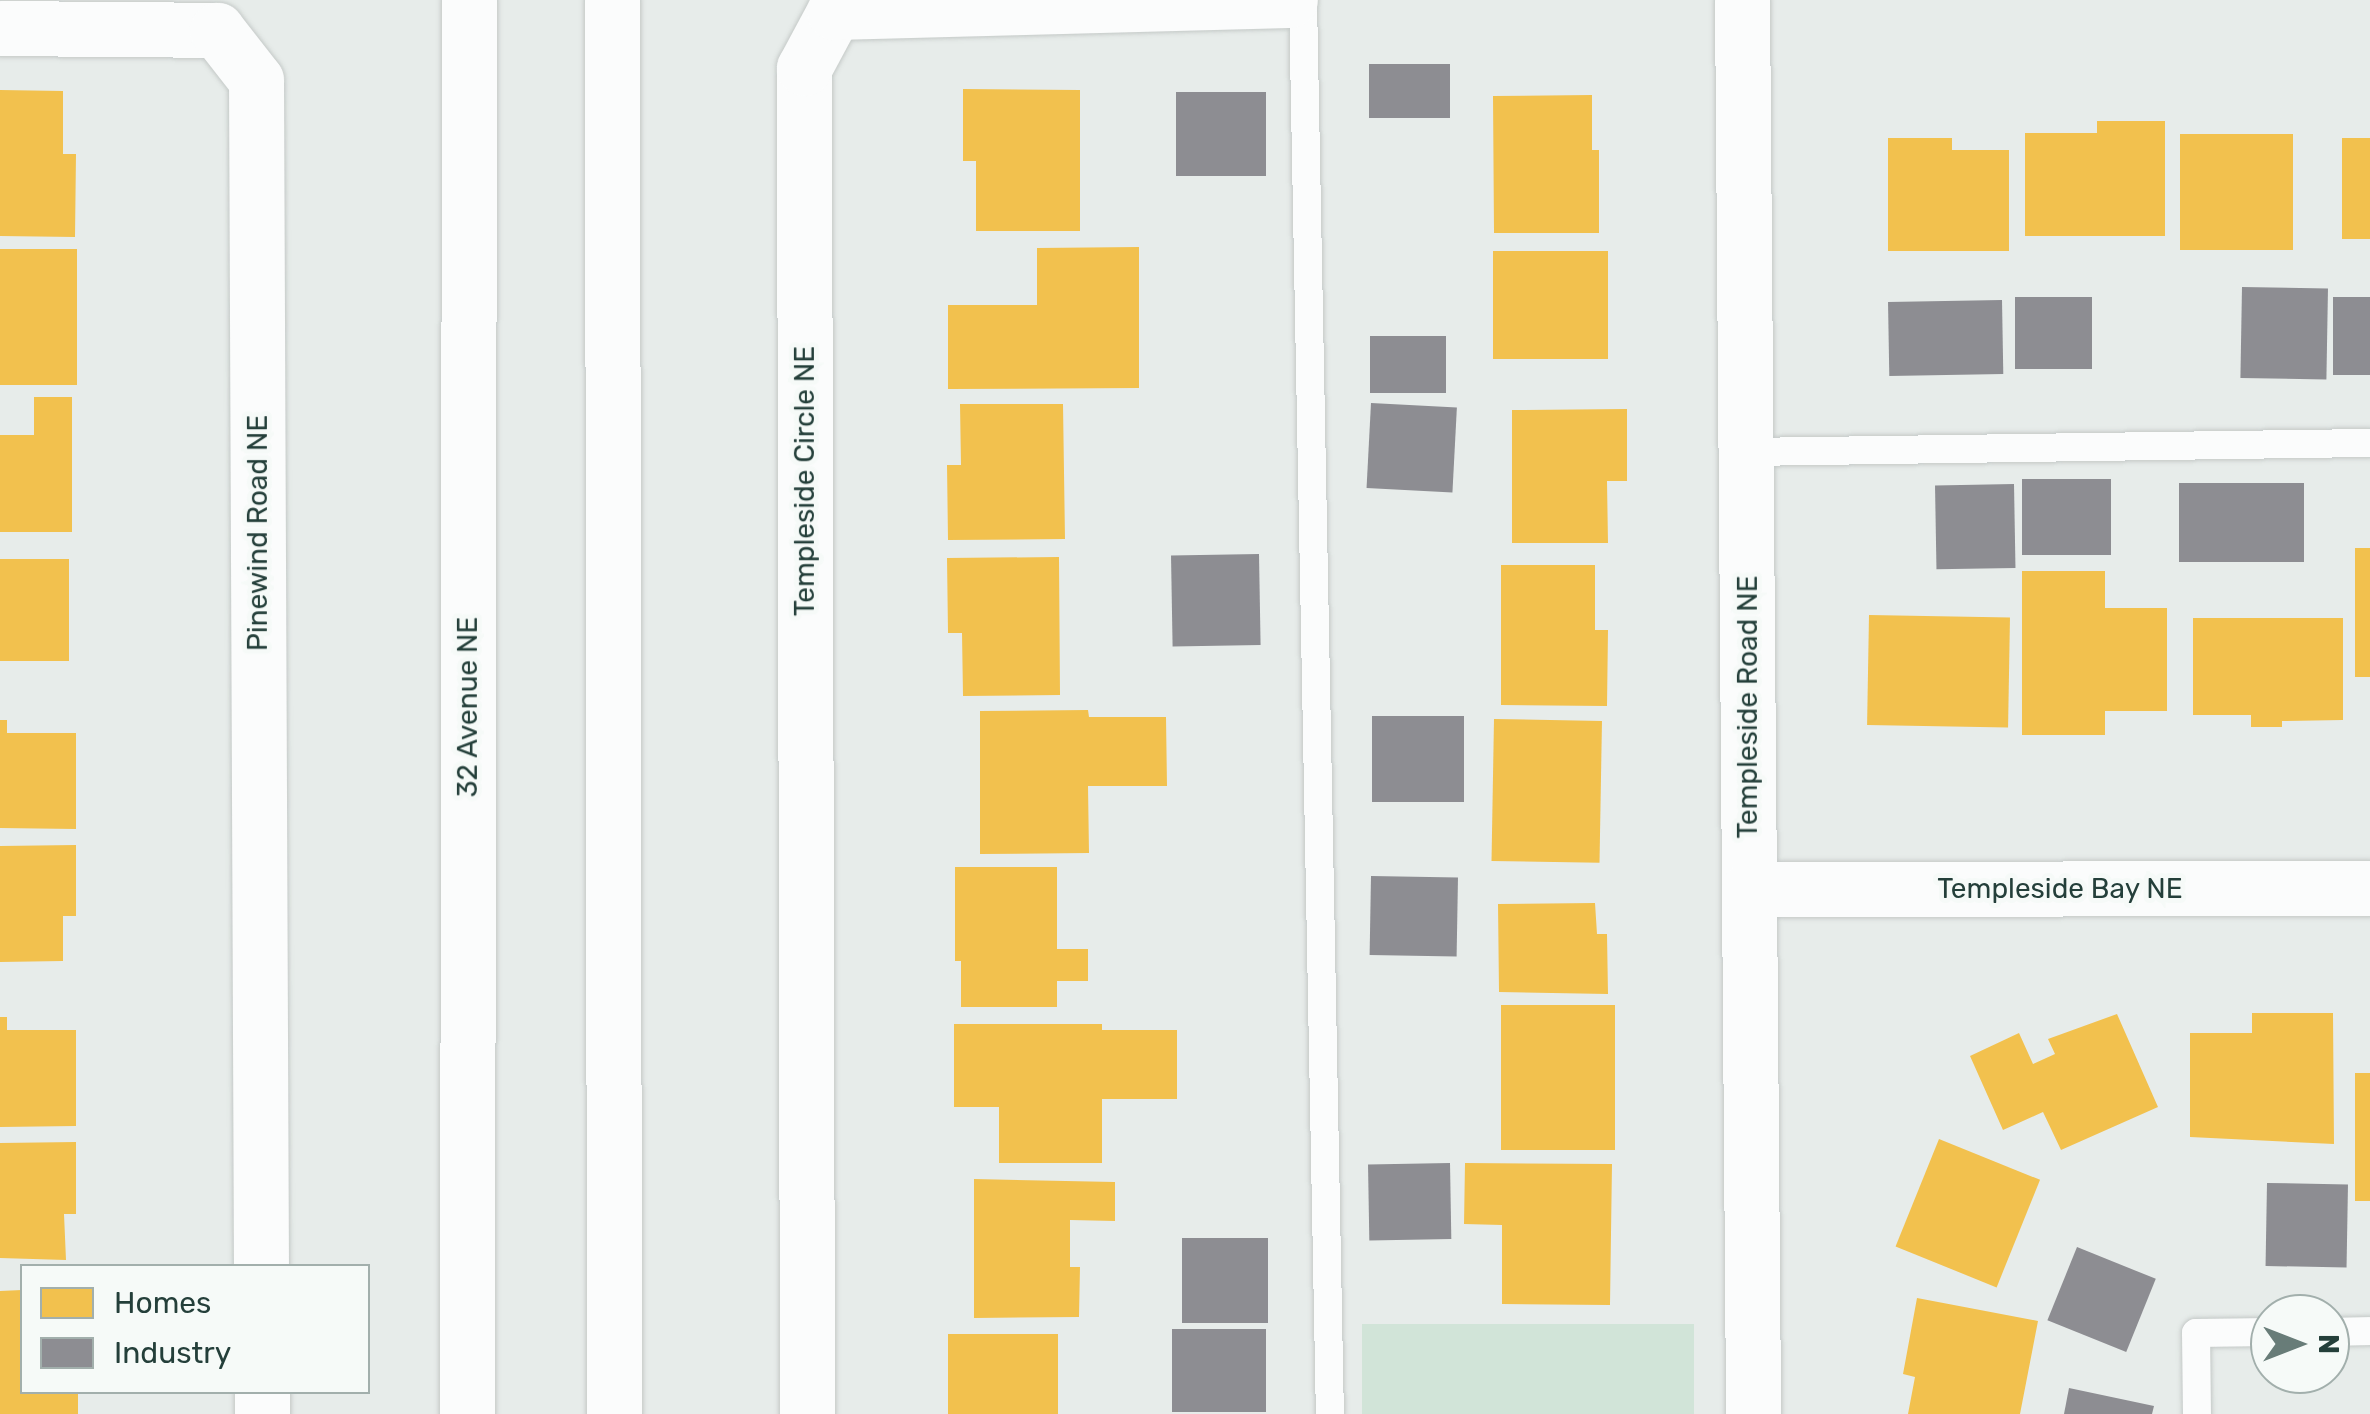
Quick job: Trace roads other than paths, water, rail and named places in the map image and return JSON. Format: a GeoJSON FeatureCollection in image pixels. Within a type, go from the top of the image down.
{"type":"FeatureCollection","features":[{"type":"Feature","properties":{"kind":"street","name":"32 Avenue NE"},"geometry":{"type":"LineString","coordinates":[[468,1414],[469,0]]}},
{"type":"Feature","properties":{"kind":"street"},"geometry":{"type":"LineString","coordinates":[[612,0],[614,1414]]}},
{"type":"Feature","properties":{"kind":"street","name":"Templeside Circle NE"},"geometry":{"type":"LineString","coordinates":[[807,1414],[804,68],[824,6],[1290,0]]}},
{"type":"Feature","properties":{"kind":"street","name":"Templeside Road NE"},"geometry":{"type":"LineString","coordinates":[[1742,0],[1753,1414]]}},
{"type":"Feature","properties":{"kind":"street","name":"Pinewind Road NE"},"geometry":{"type":"LineString","coordinates":[[0,28],[224,15],[256,80],[261,1264]]}},
{"type":"Feature","properties":{"kind":"street","name":"Templeside Bay NE"},"geometry":{"type":"LineString","coordinates":[[1749,889],[2370,888]]}},
{"type":"Feature","properties":{"kind":"lane"},"geometry":{"type":"LineString","coordinates":[[1303,0],[1330,1414]]}},
{"type":"Feature","properties":{"kind":"lane"},"geometry":{"type":"LineString","coordinates":[[1746,452],[2370,443]]}},
{"type":"Feature","properties":{"kind":"lane"},"geometry":{"type":"LineString","coordinates":[[2198,1414],[2196,1333],[2250,1332]]}}]}
